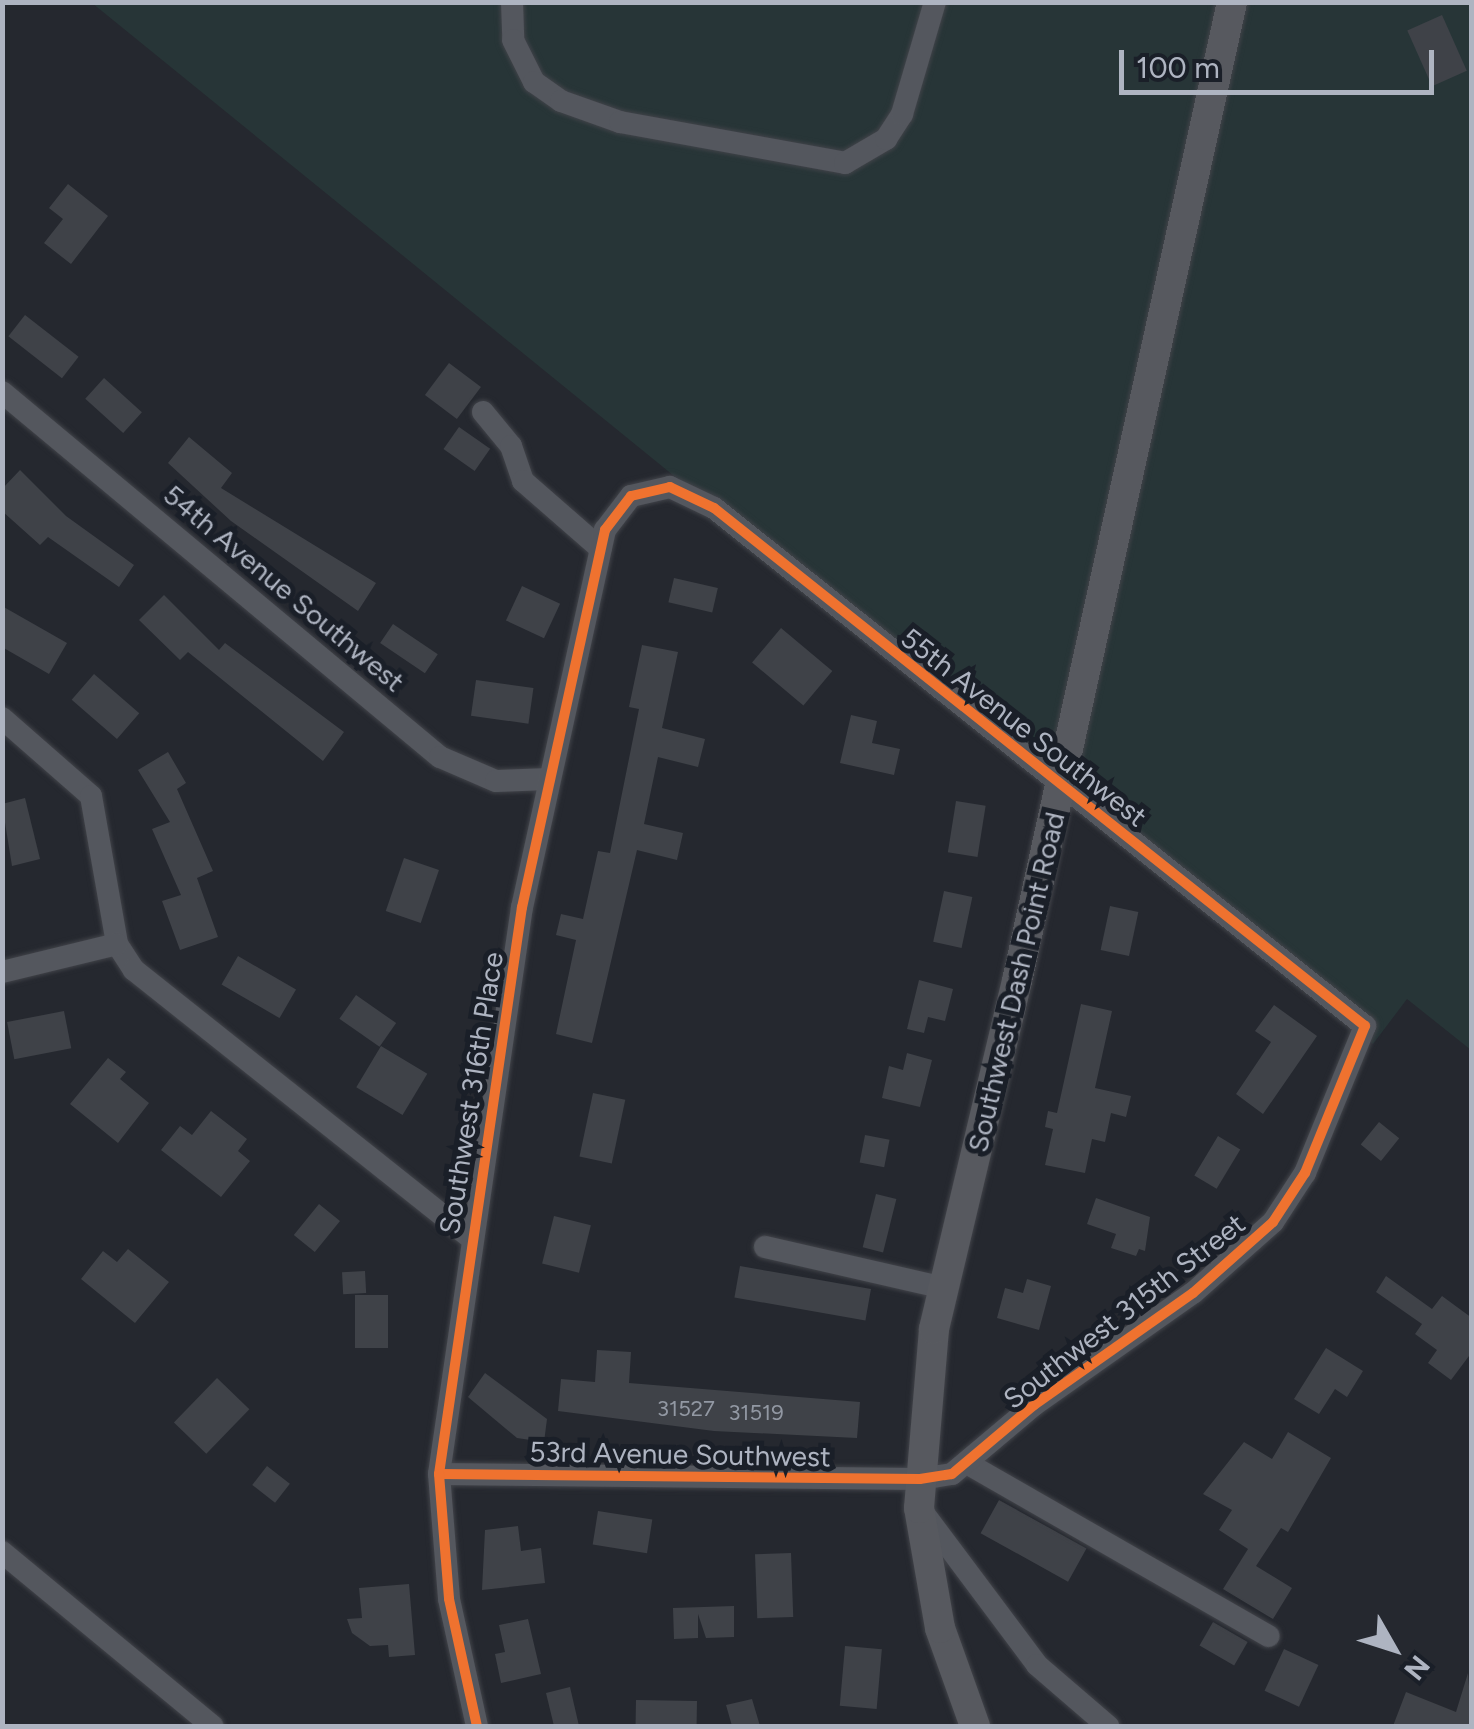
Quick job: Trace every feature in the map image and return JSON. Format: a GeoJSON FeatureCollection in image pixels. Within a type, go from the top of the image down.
{"type":"FeatureCollection","features":[{"type":"Feature","properties":{"kind":"main road","name":"Southwest Dash Point Road"},"geometry":{"type":"LineString","coordinates":[[975,1726],[940,1628],[920,1494],[934,1329],[1059,788],[1232,2]]}},
{"type":"Feature","properties":{"kind":"street"},"geometry":{"type":"LineString","coordinates":[[512,2],[513,40],[534,82],[561,101],[620,122],[845,163],[886,139],[902,114],[935,2]]}},
{"type":"Feature","properties":{"kind":"street","name":"54th Avenue Southwest"},"geometry":{"type":"LineString","coordinates":[[2,392],[440,757],[496,780],[549,780]]}},
{"type":"Feature","properties":{"kind":"street"},"geometry":{"type":"LineString","coordinates":[[483,412],[510,446],[523,482],[601,549]]}},
{"type":"Feature","properties":{"kind":"street","name":"55th Avenue Southwest"},"geometry":{"type":"LineString","coordinates":[[646,489],[680,490],[714,508],[1059,788],[1365,1026]]}},
{"type":"Feature","properties":{"kind":"street","name":"Southwest 316th Place"},"geometry":{"type":"LineString","coordinates":[[477,1726],[449,1599],[440,1474],[470,1237],[549,780],[601,549],[618,511],[646,489]]}},
{"type":"Feature","properties":{"kind":"street"},"geometry":{"type":"LineString","coordinates":[[2,718],[90,796],[116,944],[134,970],[470,1237]]}},
{"type":"Feature","properties":{"kind":"street"},"geometry":{"type":"LineString","coordinates":[[2,972],[116,944]]}},
{"type":"Feature","properties":{"kind":"street","name":"Southwest 315th Street"},"geometry":{"type":"LineString","coordinates":[[920,1494],[970,1464],[1034,1404],[1193,1293],[1273,1222],[1305,1173],[1365,1026]]}},
{"type":"Feature","properties":{"kind":"street"},"geometry":{"type":"LineString","coordinates":[[765,1247],[944,1288]]}},
{"type":"Feature","properties":{"kind":"street"},"geometry":{"type":"LineString","coordinates":[[970,1464],[1268,1636]]}},
{"type":"Feature","properties":{"kind":"street","name":"53rd Avenue Southwest"},"geometry":{"type":"LineString","coordinates":[[440,1474],[920,1494]]}},
{"type":"Feature","properties":{"kind":"street"},"geometry":{"type":"LineString","coordinates":[[920,1494],[1037,1664],[1108,1726]]}},
{"type":"Feature","properties":{"kind":"street"},"geometry":{"type":"LineString","coordinates":[[2,1552],[212,1726]]}},
{"type":"Feature","properties":{"kind":"shaded area"},"geometry":{"type":"Polygon","coordinates":[[[92,3],[1471,3],[1471,1050],[1407,999],[1373,1044],[92,3]]]}},
{"type":"Feature","properties":{"kind":"building"},"geometry":{"type":"Polygon","coordinates":[[[1442,15],[1467,71],[1432,86],[1407,30],[1442,15]]]}},
{"type":"Feature","properties":{"kind":"building"},"geometry":{"type":"Polygon","coordinates":[[[68,184],[108,216],[71,264],[44,243],[63,219],[49,208],[68,184]]]}},
{"type":"Feature","properties":{"kind":"building"},"geometry":{"type":"Polygon","coordinates":[[[25,315],[79,357],[62,378],[8,336],[25,315]]]}},
{"type":"Feature","properties":{"kind":"building"},"geometry":{"type":"Polygon","coordinates":[[[449,363],[481,387],[457,419],[425,395],[449,363]]]}},
{"type":"Feature","properties":{"kind":"building"},"geometry":{"type":"Polygon","coordinates":[[[104,378],[142,412],[123,433],[85,399],[104,378]]]}},
{"type":"Feature","properties":{"kind":"building"},"geometry":{"type":"Polygon","coordinates":[[[459,427],[490,449],[475,471],[444,449],[459,427]]]}},
{"type":"Feature","properties":{"kind":"building"},"geometry":{"type":"Polygon","coordinates":[[[189,437],[232,473],[221,488],[376,583],[358,611],[231,521],[168,463],[189,437]]]}},
{"type":"Feature","properties":{"kind":"building"},"geometry":{"type":"Polygon","coordinates":[[[20,470],[66,516],[134,565],[119,587],[48,537],[40,545],[2,511],[2,489],[20,470]]]}},
{"type":"Feature","properties":{"kind":"building"},"geometry":{"type":"Polygon","coordinates":[[[674,578],[718,588],[712,612],[668,602],[674,578]]]}},
{"type":"Feature","properties":{"kind":"building"},"geometry":{"type":"Polygon","coordinates":[[[522,586],[560,604],[544,638],[506,620],[522,586]]]}},
{"type":"Feature","properties":{"kind":"building"},"geometry":{"type":"Polygon","coordinates":[[[164,595],[219,650],[225,643],[344,732],[323,761],[188,652],[180,660],[139,620],[164,595]]]}},
{"type":"Feature","properties":{"kind":"building"},"geometry":{"type":"Polygon","coordinates":[[[2,606],[67,643],[49,674],[2,647],[2,606]]]}},
{"type":"Feature","properties":{"kind":"building"},"geometry":{"type":"Polygon","coordinates":[[[393,624],[438,654],[425,673],[380,643],[393,624]]]}},
{"type":"Feature","properties":{"kind":"building"},"geometry":{"type":"Polygon","coordinates":[[[781,628],[832,671],[803,706],[752,662],[781,628]]]}},
{"type":"Feature","properties":{"kind":"building"},"geometry":{"type":"Polygon","coordinates":[[[642,645],[678,652],[662,728],[705,739],[698,767],[658,757],[644,824],[683,833],[677,860],[637,850],[592,1043],[556,1034],[576,940],[556,935],[561,914],[583,919],[598,851],[610,853],[639,709],[629,707],[642,645]]]}},
{"type":"Feature","properties":{"kind":"building"},"geometry":{"type":"Polygon","coordinates":[[[94,674],[139,713],[117,739],[72,700],[94,674]]]}},
{"type":"Feature","properties":{"kind":"building"},"geometry":{"type":"Polygon","coordinates":[[[476,680],[533,688],[528,724],[471,716],[476,680]]]}},
{"type":"Feature","properties":{"kind":"building"},"geometry":{"type":"Polygon","coordinates":[[[851,715],[877,721],[872,743],[900,749],[894,775],[840,763],[851,715]]]}},
{"type":"Feature","properties":{"kind":"building"},"geometry":{"type":"Polygon","coordinates":[[[168,752],[186,783],[177,789],[213,871],[197,878],[218,937],[180,950],[162,901],[181,895],[152,829],[170,822],[138,770],[168,752]]]}},
{"type":"Feature","properties":{"kind":"building"},"geometry":{"type":"Polygon","coordinates":[[[25,798],[40,859],[12,866],[2,804],[25,798]]]}},
{"type":"Feature","properties":{"kind":"building"},"geometry":{"type":"Polygon","coordinates":[[[956,801],[986,806],[977,857],[948,852],[956,801]]]}},
{"type":"Feature","properties":{"kind":"building"},"geometry":{"type":"Polygon","coordinates":[[[404,858],[439,870],[421,923],[386,911],[404,858]]]}},
{"type":"Feature","properties":{"kind":"building"},"geometry":{"type":"Polygon","coordinates":[[[944,891],[972,897],[962,948],[933,942],[944,891]]]}},
{"type":"Feature","properties":{"kind":"building"},"geometry":{"type":"Polygon","coordinates":[[[1110,906],[1138,912],[1129,956],[1101,950],[1110,906]]]}},
{"type":"Feature","properties":{"kind":"building"},"geometry":{"type":"Polygon","coordinates":[[[238,956],[296,990],[280,1018],[222,985],[238,956]]]}},
{"type":"Feature","properties":{"kind":"building"},"geometry":{"type":"Polygon","coordinates":[[[919,980],[953,989],[945,1021],[928,1017],[924,1033],[907,1029],[919,980]]]}},
{"type":"Feature","properties":{"kind":"building"},"geometry":{"type":"Polygon","coordinates":[[[356,995],[396,1023],[380,1047],[339,1019],[356,995]]]}},
{"type":"Feature","properties":{"kind":"building"},"geometry":{"type":"Polygon","coordinates":[[[1081,1004],[1112,1011],[1095,1088],[1131,1096],[1126,1117],[1111,1113],[1105,1142],[1092,1139],[1085,1173],[1045,1165],[1053,1129],[1045,1127],[1048,1111],[1057,1113],[1081,1004]]]}},
{"type":"Feature","properties":{"kind":"building"},"geometry":{"type":"Polygon","coordinates":[[[1274,1005],[1317,1036],[1263,1114],[1236,1094],[1271,1042],[1255,1031],[1274,1005]]]}},
{"type":"Feature","properties":{"kind":"building"},"geometry":{"type":"Polygon","coordinates":[[[64,1011],[71,1048],[14,1059],[7,1022],[64,1011]]]}},
{"type":"Feature","properties":{"kind":"building"},"geometry":{"type":"Polygon","coordinates":[[[381,1046],[427,1074],[403,1115],[356,1087],[381,1046]]]}},
{"type":"Feature","properties":{"kind":"building"},"geometry":{"type":"Polygon","coordinates":[[[907,1053],[932,1060],[920,1107],[882,1098],[889,1066],[903,1070],[907,1053]]]}},
{"type":"Feature","properties":{"kind":"building"},"geometry":{"type":"Polygon","coordinates":[[[108,1058],[126,1072],[120,1079],[149,1103],[118,1143],[70,1104],[108,1058]]]}},
{"type":"Feature","properties":{"kind":"building"},"geometry":{"type":"Polygon","coordinates":[[[593,1093],[625,1100],[612,1163],[579,1157],[593,1093]]]}},
{"type":"Feature","properties":{"kind":"building"},"geometry":{"type":"Polygon","coordinates":[[[211,1111],[247,1139],[238,1151],[250,1161],[221,1197],[161,1150],[180,1126],[192,1135],[211,1111]]]}},
{"type":"Feature","properties":{"kind":"building"},"geometry":{"type":"Polygon","coordinates":[[[1379,1122],[1399,1138],[1381,1161],[1361,1145],[1379,1122]]]}},
{"type":"Feature","properties":{"kind":"building"},"geometry":{"type":"Polygon","coordinates":[[[865,1135],[890,1140],[884,1167],[860,1162],[865,1135]]]}},
{"type":"Feature","properties":{"kind":"building"},"geometry":{"type":"Polygon","coordinates":[[[1218,1136],[1240,1149],[1217,1189],[1194,1175],[1218,1136]]]}},
{"type":"Feature","properties":{"kind":"building"},"geometry":{"type":"Polygon","coordinates":[[[876,1194],[896,1199],[883,1252],[863,1247],[876,1194]]]}},
{"type":"Feature","properties":{"kind":"building"},"geometry":{"type":"Polygon","coordinates":[[[1096,1198],[1150,1217],[1145,1251],[1139,1249],[1136,1256],[1111,1248],[1116,1234],[1087,1224],[1096,1198]]]}},
{"type":"Feature","properties":{"kind":"building"},"geometry":{"type":"Polygon","coordinates":[[[319,1204],[340,1221],[315,1252],[294,1235],[319,1204]]]}},
{"type":"Feature","properties":{"kind":"building"},"geometry":{"type":"Polygon","coordinates":[[[554,1216],[591,1225],[579,1273],[542,1264],[554,1216]]]}},
{"type":"Feature","properties":{"kind":"building"},"geometry":{"type":"Polygon","coordinates":[[[128,1249],[169,1282],[135,1323],[81,1279],[103,1251],[117,1262],[128,1249]]]}},
{"type":"Feature","properties":{"kind":"building"},"geometry":{"type":"Polygon","coordinates":[[[740,1266],[871,1289],[865,1321],[734,1298],[740,1266]]]}},
{"type":"Feature","properties":{"kind":"building"},"geometry":{"type":"Polygon","coordinates":[[[365,1271],[366,1293],[343,1294],[342,1272],[365,1271]]]}},
{"type":"Feature","properties":{"kind":"building"},"geometry":{"type":"Polygon","coordinates":[[[1386,1276],[1432,1309],[1442,1296],[1472,1318],[1472,1352],[1451,1380],[1428,1363],[1437,1350],[1415,1334],[1422,1324],[1376,1292],[1386,1276]]]}},
{"type":"Feature","properties":{"kind":"building"},"geometry":{"type":"Polygon","coordinates":[[[1027,1279],[1051,1286],[1039,1330],[997,1318],[1005,1288],[1023,1293],[1027,1279]]]}},
{"type":"Feature","properties":{"kind":"building"},"geometry":{"type":"Polygon","coordinates":[[[355,1295],[388,1295],[388,1348],[355,1348],[355,1295]]]}},
{"type":"Feature","properties":{"kind":"building"},"geometry":{"type":"Polygon","coordinates":[[[1326,1348],[1363,1371],[1347,1397],[1335,1389],[1319,1414],[1294,1399],[1326,1348]]]}},
{"type":"Feature","properties":{"kind":"building"},"geometry":{"type":"Polygon","coordinates":[[[597,1350],[631,1352],[629,1383],[860,1402],[857,1438],[714,1431],[558,1411],[561,1379],[595,1382],[597,1350]]]}},
{"type":"Feature","properties":{"kind":"building"},"geometry":{"type":"Polygon","coordinates":[[[485,1373],[547,1419],[544,1442],[517,1438],[468,1397],[485,1373]]]}},
{"type":"Feature","properties":{"kind":"building"},"geometry":{"type":"Polygon","coordinates":[[[217,1378],[249,1409],[206,1454],[174,1423],[217,1378]]]}},
{"type":"Feature","properties":{"kind":"building"},"geometry":{"type":"Polygon","coordinates":[[[1288,1432],[1331,1458],[1288,1532],[1281,1528],[1256,1566],[1292,1588],[1273,1619],[1223,1589],[1248,1549],[1219,1530],[1232,1510],[1203,1494],[1244,1442],[1272,1459],[1288,1432]]]}},
{"type":"Feature","properties":{"kind":"building"},"geometry":{"type":"Polygon","coordinates":[[[267,1466],[290,1484],[275,1503],[252,1485],[267,1466]]]}},
{"type":"Feature","properties":{"kind":"building"},"geometry":{"type":"Polygon","coordinates":[[[999,1500],[1086,1548],[1068,1582],[981,1533],[999,1500]]]}},
{"type":"Feature","properties":{"kind":"building"},"geometry":{"type":"Polygon","coordinates":[[[598,1511],[652,1520],[647,1553],[593,1545],[598,1511]]]}},
{"type":"Feature","properties":{"kind":"building"},"geometry":{"type":"Polygon","coordinates":[[[518,1526],[521,1551],[541,1548],[545,1583],[482,1590],[485,1530],[518,1526]]]}},
{"type":"Feature","properties":{"kind":"building"},"geometry":{"type":"Polygon","coordinates":[[[791,1553],[793,1617],[757,1618],[755,1554],[791,1553]]]}},
{"type":"Feature","properties":{"kind":"building"},"geometry":{"type":"Polygon","coordinates":[[[409,1584],[415,1655],[389,1657],[388,1645],[370,1646],[352,1633],[347,1619],[362,1618],[359,1588],[409,1584]]]}},
{"type":"Feature","properties":{"kind":"building"},"geometry":{"type":"Polygon","coordinates":[[[734,1606],[734,1637],[706,1638],[698,1614],[698,1638],[674,1639],[673,1608],[734,1606]]]}},
{"type":"Feature","properties":{"kind":"building"},"geometry":{"type":"Polygon","coordinates":[[[528,1619],[541,1674],[501,1683],[495,1654],[505,1652],[499,1625],[528,1619]]]}},
{"type":"Feature","properties":{"kind":"building"},"geometry":{"type":"Polygon","coordinates":[[[1213,1622],[1248,1642],[1234,1665],[1200,1645],[1213,1622]]]}},
{"type":"Feature","properties":{"kind":"building"},"geometry":{"type":"Polygon","coordinates":[[[845,1646],[882,1649],[877,1709],[840,1706],[845,1646]]]}},
{"type":"Feature","properties":{"kind":"building"},"geometry":{"type":"Polygon","coordinates":[[[1284,1649],[1318,1665],[1299,1707],[1265,1691],[1284,1649]]]}},
{"type":"Feature","properties":{"kind":"building"},"geometry":{"type":"Polygon","coordinates":[[[1468,1673],[1472,1726],[1393,1726],[1406,1692],[1456,1712],[1468,1673]]]}},
{"type":"Feature","properties":{"kind":"building"},"geometry":{"type":"Polygon","coordinates":[[[570,1687],[579,1726],[554,1726],[546,1693],[570,1687]]]}},
{"type":"Feature","properties":{"kind":"building"},"geometry":{"type":"Polygon","coordinates":[[[752,1699],[760,1726],[732,1726],[726,1705],[752,1699]]]}},
{"type":"Feature","properties":{"kind":"building"},"geometry":{"type":"Polygon","coordinates":[[[636,1700],[697,1701],[697,1726],[636,1726],[636,1700]]]}},
{"type":"Feature","properties":{"kind":"cycle path"},"geometry":{"type":"LineString","coordinates":[[439,1474],[920,1479],[952,1474],[1034,1405],[1193,1293],[1273,1222],[1305,1173],[1365,1026],[714,508],[670,487],[631,496],[605,530],[522,907],[439,1474],[449,1599],[477,1726]]}}]}
